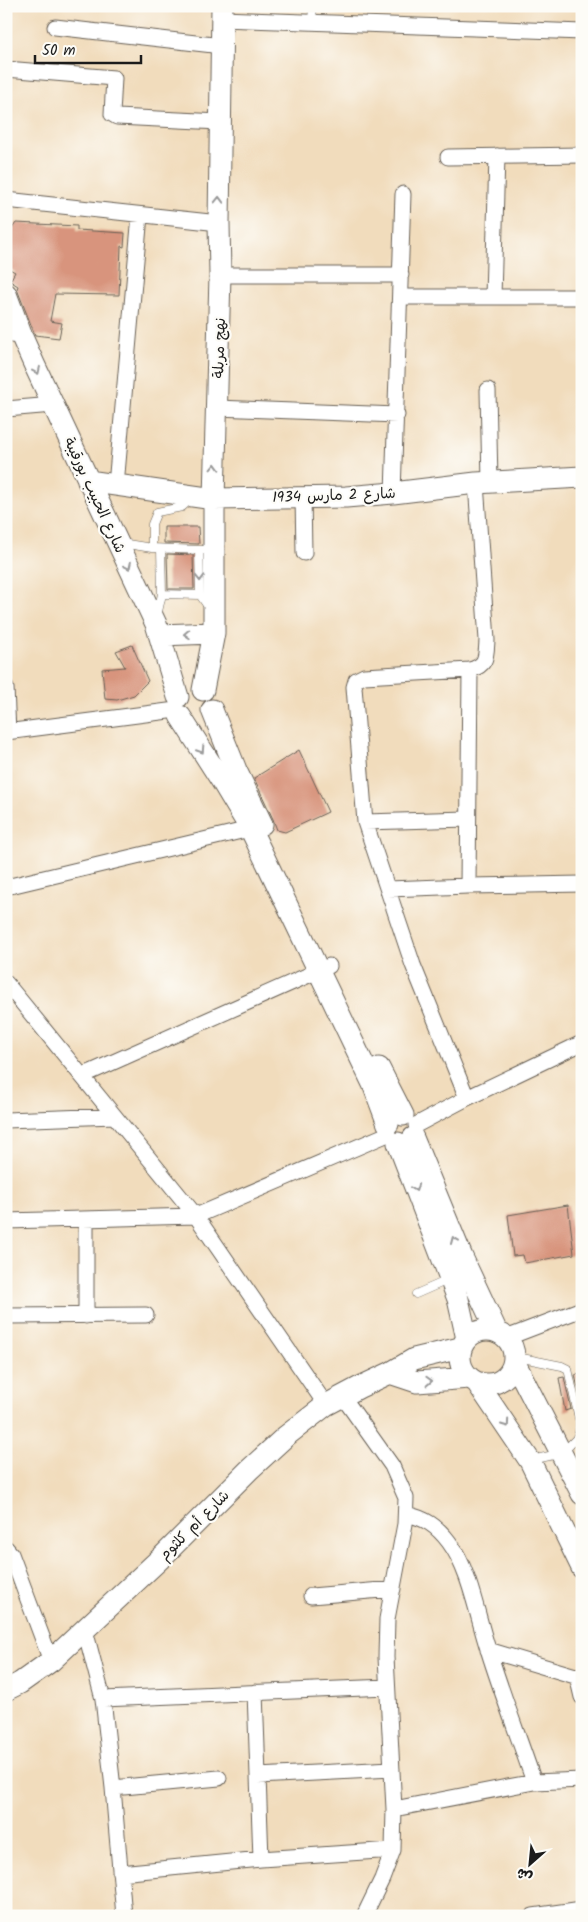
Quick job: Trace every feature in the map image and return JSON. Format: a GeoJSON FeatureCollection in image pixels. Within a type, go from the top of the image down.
{"type":"FeatureCollection","features":[{"type":"Feature","properties":{"kind":"main road","name":"نهج مربلة"},"geometry":{"type":"LineString","coordinates":[[203,690],[214,624],[204,497],[217,408],[222,12]]}},
{"type":"Feature","properties":{"kind":"main road","name":"شارع الحبيب بورقيبة"},"geometry":{"type":"LineString","coordinates":[[6,294],[14,336],[53,405],[158,629],[178,708],[223,783],[256,827]]}},
{"type":"Feature","properties":{"kind":"main road","name":"شارع 2 مارس 1934"},"geometry":{"type":"LineString","coordinates":[[88,481],[204,497],[346,497],[483,482],[582,477]]}},
{"type":"Feature","properties":{"kind":"main road"},"geometry":{"type":"LineString","coordinates":[[158,629],[214,624]]}},
{"type":"Feature","properties":{"kind":"main road"},"geometry":{"type":"LineString","coordinates":[[212,710],[204,721],[198,724],[191,724],[178,708],[187,689],[196,688],[203,690],[209,695],[212,702],[212,710],[256,827],[324,968],[372,1084],[401,1130],[460,1276],[508,1347],[582,1494]]}},
{"type":"Feature","properties":{"kind":"main road"},"geometry":{"type":"LineString","coordinates":[[460,1276],[458,1299],[464,1343]]}},
{"type":"Feature","properties":{"kind":"main road"},"geometry":{"type":"LineString","coordinates":[[390,1373],[417,1382],[473,1381],[488,1385],[497,1383],[505,1378],[511,1370],[508,1347],[488,1330],[480,1330],[471,1334],[464,1343],[459,1359],[462,1370],[473,1381],[530,1461],[582,1568]]}},
{"type":"Feature","properties":{"kind":"main road","name":"شارع أم كلثوم"},"geometry":{"type":"LineString","coordinates":[[6,1690],[20,1683],[51,1661],[286,1436],[334,1401],[414,1359],[464,1343]]}},
{"type":"Feature","properties":{"kind":"street"},"geometry":{"type":"LineString","coordinates":[[222,12],[313,22],[582,32]]}},
{"type":"Feature","properties":{"kind":"street"},"geometry":{"type":"LineString","coordinates":[[55,27],[222,46]]}},
{"type":"Feature","properties":{"kind":"street"},"geometry":{"type":"LineString","coordinates":[[6,69],[114,78],[112,114],[117,117],[220,122]]}},
{"type":"Feature","properties":{"kind":"street"},"geometry":{"type":"LineString","coordinates":[[448,157],[582,155]]}},
{"type":"Feature","properties":{"kind":"street"},"geometry":{"type":"LineString","coordinates":[[492,297],[496,156]]}},
{"type":"Feature","properties":{"kind":"street"},"geometry":{"type":"LineString","coordinates":[[393,493],[403,194]]}},
{"type":"Feature","properties":{"kind":"street"},"geometry":{"type":"LineString","coordinates":[[6,200],[219,223]]}},
{"type":"Feature","properties":{"kind":"street"},"geometry":{"type":"LineString","coordinates":[[116,485],[140,214]]}},
{"type":"Feature","properties":{"kind":"street"},"geometry":{"type":"LineString","coordinates":[[220,275],[401,275]]}},
{"type":"Feature","properties":{"kind":"street"},"geometry":{"type":"LineString","coordinates":[[400,297],[582,296]]}},
{"type":"Feature","properties":{"kind":"street"},"geometry":{"type":"LineString","coordinates":[[467,1098],[413,965],[365,822],[354,687],[356,680],[364,676],[470,670],[483,664],[487,640],[483,482],[488,390]]}},
{"type":"Feature","properties":{"kind":"street"},"geometry":{"type":"LineString","coordinates":[[6,409],[53,405]]}},
{"type":"Feature","properties":{"kind":"street"},"geometry":{"type":"LineString","coordinates":[[217,408],[397,415]]}},
{"type":"Feature","properties":{"kind":"street"},"geometry":{"type":"LineString","coordinates":[[303,496],[304,553]]}},
{"type":"Feature","properties":{"kind":"street"},"geometry":{"type":"LineString","coordinates":[[468,886],[467,819],[470,670]]}},
{"type":"Feature","properties":{"kind":"street"},"geometry":{"type":"LineString","coordinates":[[6,688],[7,732],[178,708]]}},
{"type":"Feature","properties":{"kind":"street"},"geometry":{"type":"LineString","coordinates":[[365,822],[467,819]]}},
{"type":"Feature","properties":{"kind":"street"},"geometry":{"type":"LineString","coordinates":[[6,887],[256,827]]}},
{"type":"Feature","properties":{"kind":"street"},"geometry":{"type":"LineString","coordinates":[[388,889],[582,884]]}},
{"type":"Feature","properties":{"kind":"street"},"geometry":{"type":"LineString","coordinates":[[82,1076],[324,968]]}},
{"type":"Feature","properties":{"kind":"street"},"geometry":{"type":"LineString","coordinates":[[6,983],[196,1216],[334,1401],[392,1466],[406,1498],[406,1514],[387,1619],[387,1687],[394,1808],[393,1850],[382,1880],[364,1916]]}},
{"type":"Feature","properties":{"kind":"street"},"geometry":{"type":"LineString","coordinates":[[6,1220],[196,1216],[401,1130],[582,1043]]}},
{"type":"Feature","properties":{"kind":"street"},"geometry":{"type":"LineString","coordinates":[[6,1120],[114,1116]]}},
{"type":"Feature","properties":{"kind":"street"},"geometry":{"type":"LineString","coordinates":[[86,1219],[86,1316]]}},
{"type":"Feature","properties":{"kind":"street"},"geometry":{"type":"LineString","coordinates":[[508,1347],[582,1309]]}},
{"type":"Feature","properties":{"kind":"street"},"geometry":{"type":"LineString","coordinates":[[6,1316],[146,1315]]}},
{"type":"Feature","properties":{"kind":"street"},"geometry":{"type":"LineString","coordinates":[[406,1514],[431,1522],[450,1543],[473,1595],[488,1650],[534,1782]]}},
{"type":"Feature","properties":{"kind":"street"},"geometry":{"type":"LineString","coordinates":[[6,1548],[11,1554],[51,1661]]}},
{"type":"Feature","properties":{"kind":"street"},"geometry":{"type":"LineString","coordinates":[[311,1596],[393,1589]]}},
{"type":"Feature","properties":{"kind":"street"},"geometry":{"type":"LineString","coordinates":[[85,1630],[103,1699],[124,1916]]}},
{"type":"Feature","properties":{"kind":"street"},"geometry":{"type":"LineString","coordinates":[[488,1650],[579,1677],[582,1697]]}},
{"type":"Feature","properties":{"kind":"street"},"geometry":{"type":"LineString","coordinates":[[103,1699],[387,1687]]}},
{"type":"Feature","properties":{"kind":"street"},"geometry":{"type":"LineString","coordinates":[[254,1692],[262,1859]]}},
{"type":"Feature","properties":{"kind":"street"},"geometry":{"type":"LineString","coordinates":[[258,1776],[392,1769]]}},
{"type":"Feature","properties":{"kind":"street"},"geometry":{"type":"LineString","coordinates":[[113,1788],[219,1778]]}},
{"type":"Feature","properties":{"kind":"street"},"geometry":{"type":"LineString","coordinates":[[394,1808],[534,1782],[582,1780]]}},
{"type":"Feature","properties":{"kind":"street"},"geometry":{"type":"LineString","coordinates":[[120,1874],[262,1859],[393,1850]]}},
{"type":"Feature","properties":{"kind":"street"},"geometry":{"type":"LineString","coordinates":[[533,1916],[582,1909]]}},
{"type":"Feature","properties":{"kind":"lane"},"geometry":{"type":"LineString","coordinates":[[312,6],[313,22]]}},
{"type":"Feature","properties":{"kind":"lane"},"geometry":{"type":"LineString","coordinates":[[158,629],[162,594],[152,524],[157,512],[182,507],[204,497]]}},
{"type":"Feature","properties":{"kind":"lane"},"geometry":{"type":"LineString","coordinates":[[117,542],[156,548],[207,550],[200,595],[214,624]]}},
{"type":"Feature","properties":{"kind":"lane"},"geometry":{"type":"LineString","coordinates":[[162,594],[200,595]]}},
{"type":"Feature","properties":{"kind":"lane"},"geometry":{"type":"LineString","coordinates":[[416,1294],[460,1276]]}},
{"type":"Feature","properties":{"kind":"lane"},"geometry":{"type":"LineString","coordinates":[[508,1347],[566,1367],[570,1372],[580,1423],[576,1439],[562,1452],[530,1461]]}},
{"type":"Feature","properties":{"kind":"building"},"geometry":{"type":"Polygon","coordinates":[[[16,223],[77,226],[77,230],[125,233],[124,247],[121,246],[119,295],[55,294],[50,321],[62,323],[59,338],[35,335],[17,289],[18,286],[10,281],[15,272],[6,267],[9,258],[6,237],[16,223]]]}},
{"type":"Feature","properties":{"kind":"building"},"geometry":{"type":"Polygon","coordinates":[[[164,527],[198,527],[199,544],[164,543],[164,527]]]}},
{"type":"Feature","properties":{"kind":"building"},"geometry":{"type":"Polygon","coordinates":[[[167,554],[193,555],[194,589],[168,589],[167,554]]]}},
{"type":"Feature","properties":{"kind":"building"},"geometry":{"type":"Polygon","coordinates":[[[132,645],[148,681],[134,695],[117,700],[105,699],[102,669],[125,667],[116,651],[132,645]]]}},
{"type":"Feature","properties":{"kind":"building"},"geometry":{"type":"Polygon","coordinates":[[[299,750],[328,812],[285,832],[277,830],[254,778],[299,750]]]}},
{"type":"Feature","properties":{"kind":"building"},"geometry":{"type":"Polygon","coordinates":[[[568,1205],[574,1254],[525,1263],[523,1255],[513,1256],[508,1215],[568,1205]]]}},
{"type":"Feature","properties":{"kind":"building"},"geometry":{"type":"Polygon","coordinates":[[[582,1374],[582,1405],[575,1375],[582,1374]]]}},
{"type":"Feature","properties":{"kind":"building"},"geometry":{"type":"Polygon","coordinates":[[[564,1377],[571,1409],[565,1411],[559,1378],[564,1377]]]}}]}
